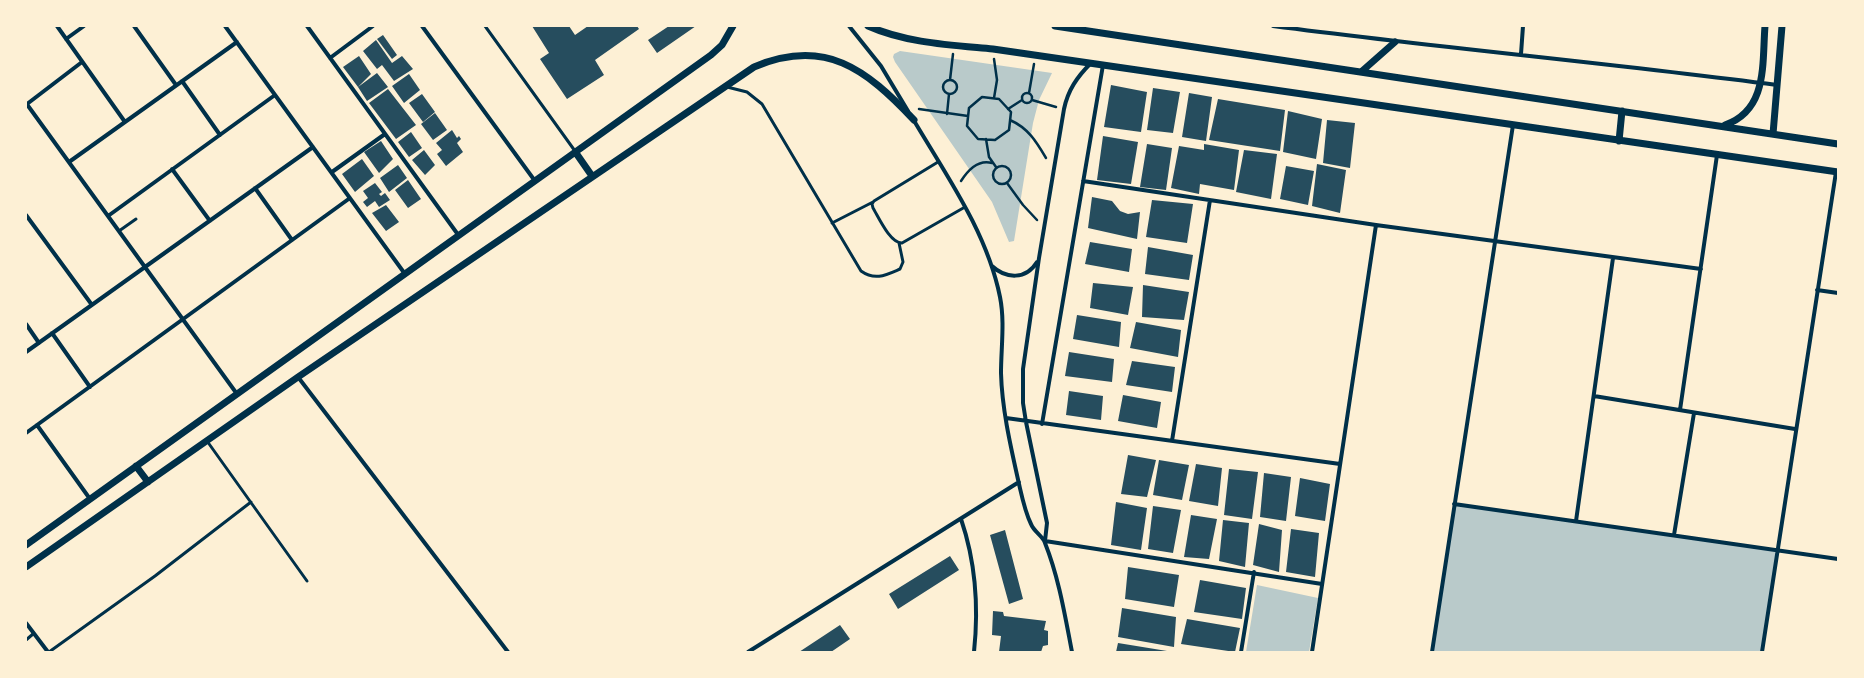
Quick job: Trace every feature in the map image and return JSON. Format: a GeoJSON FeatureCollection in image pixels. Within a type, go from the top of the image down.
{"type":"FeatureCollection","features":[{"type":"Feature","properties":{"kind":"street"},"geometry":{"type":"LineString","coordinates":[[57,26],[124,122]]}},
{"type":"Feature","properties":{"kind":"street"},"geometry":{"type":"LineString","coordinates":[[66,39],[84,26]]}},
{"type":"Feature","properties":{"kind":"street"},"geometry":{"type":"LineString","coordinates":[[134,26],[176,85]]}},
{"type":"Feature","properties":{"kind":"street"},"geometry":{"type":"LineString","coordinates":[[225,26],[405,274]]}},
{"type":"Feature","properties":{"kind":"street"},"geometry":{"type":"LineString","coordinates":[[307,26],[459,236]]}},
{"type":"Feature","properties":{"kind":"street"},"geometry":{"type":"LineString","coordinates":[[330,58],[373,26]]}},
{"type":"Feature","properties":{"kind":"street"},"geometry":{"type":"LineString","coordinates":[[422,26],[536,181]]}},
{"type":"Feature","properties":{"kind":"street"},"geometry":{"type":"LineString","coordinates":[[26,545],[711,55],[722,45],[733,26]]}},
{"type":"Feature","properties":{"kind":"street"},"geometry":{"type":"LineString","coordinates":[[849,26],[881,66],[914,120],[965,207],[992,266],[1002,310],[1001,372],[1006,418],[1019,482],[1031,525],[1045,541],[1061,596],[1072,652]]}},
{"type":"Feature","properties":{"kind":"street"},"geometry":{"type":"LineString","coordinates":[[868,26],[910,39],[1036,55],[1837,172],[1795,429],[1762,652]]}},
{"type":"Feature","properties":{"kind":"street"},"geometry":{"type":"LineString","coordinates":[[1055,26],[1102,30],[1360,72],[1838,144]]}},
{"type":"Feature","properties":{"kind":"street"},"geometry":{"type":"LineString","coordinates":[[1273,26],[1395,42],[1521,54],[1777,85]]}},
{"type":"Feature","properties":{"kind":"street"},"geometry":{"type":"LineString","coordinates":[[1521,54],[1523,26]]}},
{"type":"Feature","properties":{"kind":"street"},"geometry":{"type":"LineString","coordinates":[[1723,126],[1740,118],[1747,112],[1757,98],[1760,82],[1764,26]]}},
{"type":"Feature","properties":{"kind":"street"},"geometry":{"type":"LineString","coordinates":[[1773,134],[1782,26]]}},
{"type":"Feature","properties":{"kind":"street"},"geometry":{"type":"LineString","coordinates":[[69,162],[237,42]]}},
{"type":"Feature","properties":{"kind":"street"},"geometry":{"type":"LineString","coordinates":[[1360,72],[1395,42]]}},
{"type":"Feature","properties":{"kind":"street"},"geometry":{"type":"LineString","coordinates":[[26,567],[723,86],[754,67],[767,61],[796,56],[824,57],[838,60],[866,76],[898,103],[914,120]]}},
{"type":"Feature","properties":{"kind":"street"},"geometry":{"type":"LineString","coordinates":[[82,62],[27,104],[237,394]]}},
{"type":"Feature","properties":{"kind":"street"},"geometry":{"type":"LineString","coordinates":[[1045,541],[1047,529],[1046,516],[1023,403],[1023,369],[1039,258],[1064,110],[1070,89],[1091,63]]}},
{"type":"Feature","properties":{"kind":"street"},"geometry":{"type":"LineString","coordinates":[[1042,424],[1103,65]]}},
{"type":"Feature","properties":{"kind":"street"},"geometry":{"type":"LineString","coordinates":[[182,81],[220,135]]}},
{"type":"Feature","properties":{"kind":"street"},"geometry":{"type":"LineString","coordinates":[[108,216],[275,95]]}},
{"type":"Feature","properties":{"kind":"street"},"geometry":{"type":"LineString","coordinates":[[1619,141],[1622,111]]}},
{"type":"Feature","properties":{"kind":"street"},"geometry":{"type":"LineString","coordinates":[[1432,652],[1512,125]]}},
{"type":"Feature","properties":{"kind":"street"},"geometry":{"type":"LineString","coordinates":[[332,172],[385,134]]}},
{"type":"Feature","properties":{"kind":"street"},"geometry":{"type":"LineString","coordinates":[[26,352],[313,146]]}},
{"type":"Feature","properties":{"kind":"street"},"geometry":{"type":"LineString","coordinates":[[576,153],[592,176]]}},
{"type":"Feature","properties":{"kind":"street"},"geometry":{"type":"LineString","coordinates":[[1680,410],[1717,155]]}},
{"type":"Feature","properties":{"kind":"street"},"geometry":{"type":"LineString","coordinates":[[172,169],[210,221]]}},
{"type":"Feature","properties":{"kind":"street"},"geometry":{"type":"LineString","coordinates":[[1083,181],[1494,241],[1700,269]]}},
{"type":"Feature","properties":{"kind":"street"},"geometry":{"type":"LineString","coordinates":[[255,188],[292,240]]}},
{"type":"Feature","properties":{"kind":"street"},"geometry":{"type":"LineString","coordinates":[[26,433],[350,198]]}},
{"type":"Feature","properties":{"kind":"street"},"geometry":{"type":"LineString","coordinates":[[1172,441],[1210,200]]}},
{"type":"Feature","properties":{"kind":"street"},"geometry":{"type":"LineString","coordinates":[[26,215],[92,305]]}},
{"type":"Feature","properties":{"kind":"street"},"geometry":{"type":"LineString","coordinates":[[1312,652],[1376,224]]}},
{"type":"Feature","properties":{"kind":"street"},"geometry":{"type":"LineString","coordinates":[[992,266],[1003,274],[1017,276],[1030,270],[1039,258]]}},
{"type":"Feature","properties":{"kind":"street"},"geometry":{"type":"LineString","coordinates":[[1576,521],[1614,258]]}},
{"type":"Feature","properties":{"kind":"street"},"geometry":{"type":"LineString","coordinates":[[1817,290],[1838,293]]}},
{"type":"Feature","properties":{"kind":"street"},"geometry":{"type":"LineString","coordinates":[[26,324],[39,343]]}},
{"type":"Feature","properties":{"kind":"street"},"geometry":{"type":"LineString","coordinates":[[52,333],[90,387]]}},
{"type":"Feature","properties":{"kind":"street"},"geometry":{"type":"LineString","coordinates":[[298,378],[508,652]]}},
{"type":"Feature","properties":{"kind":"street"},"geometry":{"type":"LineString","coordinates":[[1594,396],[1795,429]]}},
{"type":"Feature","properties":{"kind":"street"},"geometry":{"type":"LineString","coordinates":[[1674,535],[1694,412]]}},
{"type":"Feature","properties":{"kind":"street"},"geometry":{"type":"LineString","coordinates":[[1006,418],[1026,422],[1340,464]]}},
{"type":"Feature","properties":{"kind":"street"},"geometry":{"type":"LineString","coordinates":[[37,425],[90,499]]}},
{"type":"Feature","properties":{"kind":"street"},"geometry":{"type":"LineString","coordinates":[[136,466],[148,482]]}},
{"type":"Feature","properties":{"kind":"street"},"geometry":{"type":"LineString","coordinates":[[748,652],[1019,482]]}},
{"type":"Feature","properties":{"kind":"street"},"geometry":{"type":"LineString","coordinates":[[1454,504],[1838,559]]}},
{"type":"Feature","properties":{"kind":"street"},"geometry":{"type":"LineString","coordinates":[[961,519],[967,537],[975,574],[977,611],[974,652]]}},
{"type":"Feature","properties":{"kind":"street"},"geometry":{"type":"LineString","coordinates":[[1045,541],[1254,572],[1322,584]]}},
{"type":"Feature","properties":{"kind":"street"},"geometry":{"type":"LineString","coordinates":[[1241,652],[1254,572]]}},
{"type":"Feature","properties":{"kind":"street"},"geometry":{"type":"LineString","coordinates":[[26,623],[48,652]]}},
{"type":"Feature","properties":{"kind":"lane"},"geometry":{"type":"LineString","coordinates":[[485,26],[576,153]]}},
{"type":"Feature","properties":{"kind":"lane"},"geometry":{"type":"LineString","coordinates":[[723,86],[747,92],[762,104],[861,271],[872,277],[883,276],[902,267],[903,262],[899,243],[892,238],[872,206],[872,202]]}},
{"type":"Feature","properties":{"kind":"lane"},"geometry":{"type":"LineString","coordinates":[[832,223],[872,202],[938,162]]}},
{"type":"Feature","properties":{"kind":"lane"},"geometry":{"type":"LineString","coordinates":[[899,243],[902,243],[965,207]]}},
{"type":"Feature","properties":{"kind":"lane"},"geometry":{"type":"LineString","coordinates":[[119,231],[136,219]]}},
{"type":"Feature","properties":{"kind":"lane"},"geometry":{"type":"LineString","coordinates":[[207,441],[307,581]]}},
{"type":"Feature","properties":{"kind":"lane"},"geometry":{"type":"LineString","coordinates":[[48,652],[156,576],[251,502]]}},
{"type":"Feature","properties":{"kind":"lane"},"geometry":{"type":"LineString","coordinates":[[26,640],[33,634]]}},
{"type":"Feature","properties":{"kind":"path"},"geometry":{"type":"LineString","coordinates":[[949,94],[944,90],[943,86],[950,80],[954,45]]}},
{"type":"Feature","properties":{"kind":"path"},"geometry":{"type":"LineString","coordinates":[[993,49],[997,80],[994,98]]}},
{"type":"Feature","properties":{"kind":"path"},"geometry":{"type":"LineString","coordinates":[[1032,100],[1029,93],[1036,55]]}},
{"type":"Feature","properties":{"kind":"path"},"geometry":{"type":"LineString","coordinates":[[949,94],[955,92],[957,86],[956,83],[950,80]]}},
{"type":"Feature","properties":{"kind":"path"},"geometry":{"type":"LineString","coordinates":[[1008,109],[1022,100],[1023,94],[1029,93]]}},
{"type":"Feature","properties":{"kind":"path"},"geometry":{"type":"LineString","coordinates":[[947,114],[949,94]]}},
{"type":"Feature","properties":{"kind":"path"},"geometry":{"type":"LineString","coordinates":[[982,97],[994,98],[1000,99],[1011,112],[1009,130],[996,140],[978,139],[967,126],[969,108],[982,97]]}},
{"type":"Feature","properties":{"kind":"path"},"geometry":{"type":"LineString","coordinates":[[1022,100],[1028,104],[1032,100]]}},
{"type":"Feature","properties":{"kind":"path"},"geometry":{"type":"LineString","coordinates":[[1032,100],[1064,110]]}},
{"type":"Feature","properties":{"kind":"path"},"geometry":{"type":"LineString","coordinates":[[906,107],[968,116]]}},
{"type":"Feature","properties":{"kind":"path"},"geometry":{"type":"LineString","coordinates":[[1010,120],[1026,129],[1032,135],[1054,172]]}},
{"type":"Feature","properties":{"kind":"path"},"geometry":{"type":"LineString","coordinates":[[986,139],[987,152],[992,163],[996,167]]}},
{"type":"Feature","properties":{"kind":"path"},"geometry":{"type":"LineString","coordinates":[[955,190],[966,172],[973,166],[987,161],[992,163]]}},
{"type":"Feature","properties":{"kind":"path"},"geometry":{"type":"LineString","coordinates":[[996,167],[1005,166],[1011,171],[1011,176],[1007,183]]}},
{"type":"Feature","properties":{"kind":"path"},"geometry":{"type":"LineString","coordinates":[[996,167],[992,174],[993,178],[999,184],[1007,183]]}},
{"type":"Feature","properties":{"kind":"path"},"geometry":{"type":"LineString","coordinates":[[1007,183],[1023,205],[1045,227]]}},
{"type":"Feature","properties":{"kind":"shaded area"},"geometry":{"type":"Polygon","coordinates":[[[900,51],[1052,73],[1039,100],[1033,123],[1014,241],[1009,242],[992,202],[895,62],[893,57],[894,54],[900,51]]]}},
{"type":"Feature","properties":{"kind":"shaded area"},"geometry":{"type":"Polygon","coordinates":[[[1454,504],[1777,550],[1762,652],[1432,652],[1454,504]]]}},
{"type":"Feature","properties":{"kind":"shaded area"},"geometry":{"type":"Polygon","coordinates":[[[1257,585],[1318,598],[1309,652],[1246,652],[1257,585]]]}},
{"type":"Feature","properties":{"kind":"building"},"geometry":{"type":"Polygon","coordinates":[[[532,26],[569,26],[575,35],[588,26],[637,26],[639,29],[595,60],[604,75],[567,99],[540,59],[549,53],[532,26]]]}},
{"type":"Feature","properties":{"kind":"building"},"geometry":{"type":"Polygon","coordinates":[[[669,26],[696,26],[657,53],[648,40],[669,26]]]}},
{"type":"Feature","properties":{"kind":"building"},"geometry":{"type":"Polygon","coordinates":[[[383,35],[397,55],[392,59],[377,39],[383,35]]]}},
{"type":"Feature","properties":{"kind":"building"},"geometry":{"type":"Polygon","coordinates":[[[376,40],[392,63],[402,56],[413,69],[394,81],[382,65],[377,69],[363,51],[376,40]]]}},
{"type":"Feature","properties":{"kind":"building"},"geometry":{"type":"Polygon","coordinates":[[[359,56],[371,74],[358,87],[343,67],[359,56]]]}},
{"type":"Feature","properties":{"kind":"building"},"geometry":{"type":"Polygon","coordinates":[[[377,73],[388,87],[367,101],[358,87],[377,73]]]}},
{"type":"Feature","properties":{"kind":"building"},"geometry":{"type":"Polygon","coordinates":[[[409,74],[420,90],[404,103],[392,86],[409,74]]]}},
{"type":"Feature","properties":{"kind":"building"},"geometry":{"type":"Polygon","coordinates":[[[1111,85],[1147,92],[1141,132],[1104,127],[1111,85]]]}},
{"type":"Feature","properties":{"kind":"building"},"geometry":{"type":"Polygon","coordinates":[[[1153,88],[1180,92],[1173,133],[1147,130],[1153,88]]]}},
{"type":"Feature","properties":{"kind":"building"},"geometry":{"type":"Polygon","coordinates":[[[388,89],[416,125],[396,139],[369,103],[388,89]]]}},
{"type":"Feature","properties":{"kind":"building"},"geometry":{"type":"Polygon","coordinates":[[[1189,93],[1212,97],[1206,141],[1182,137],[1189,93]]]}},
{"type":"Feature","properties":{"kind":"building"},"geometry":{"type":"Polygon","coordinates":[[[422,94],[435,112],[423,122],[409,103],[422,94]]]}},
{"type":"Feature","properties":{"kind":"building"},"geometry":{"type":"Polygon","coordinates":[[[1218,99],[1285,110],[1280,151],[1209,140],[1218,99]]]}},
{"type":"Feature","properties":{"kind":"building"},"geometry":{"type":"Polygon","coordinates":[[[1288,111],[1322,119],[1316,159],[1283,152],[1288,111]]]}},
{"type":"Feature","properties":{"kind":"building"},"geometry":{"type":"Polygon","coordinates":[[[435,113],[447,130],[433,140],[421,124],[435,113]]]}},
{"type":"Feature","properties":{"kind":"building"},"geometry":{"type":"Polygon","coordinates":[[[1327,120],[1355,123],[1350,168],[1323,163],[1327,120]]]}},
{"type":"Feature","properties":{"kind":"building"},"geometry":{"type":"Polygon","coordinates":[[[452,130],[457,138],[459,136],[461,139],[457,143],[463,152],[446,166],[437,154],[442,150],[436,143],[452,130]]]}},
{"type":"Feature","properties":{"kind":"building"},"geometry":{"type":"Polygon","coordinates":[[[411,132],[422,148],[409,157],[398,142],[411,132]]]}},
{"type":"Feature","properties":{"kind":"building"},"geometry":{"type":"Polygon","coordinates":[[[1103,136],[1138,142],[1131,184],[1097,180],[1103,136]]]}},
{"type":"Feature","properties":{"kind":"building"},"geometry":{"type":"Polygon","coordinates":[[[381,141],[393,159],[379,173],[364,152],[381,141]]]}},
{"type":"Feature","properties":{"kind":"building"},"geometry":{"type":"Polygon","coordinates":[[[1147,144],[1172,148],[1166,190],[1140,187],[1147,144]]]}},
{"type":"Feature","properties":{"kind":"building"},"geometry":{"type":"Polygon","coordinates":[[[1204,144],[1239,150],[1234,190],[1200,184],[1199,194],[1171,188],[1179,146],[1204,150],[1204,144]]]}},
{"type":"Feature","properties":{"kind":"building"},"geometry":{"type":"Polygon","coordinates":[[[424,150],[435,165],[425,175],[412,160],[424,150]]]}},
{"type":"Feature","properties":{"kind":"building"},"geometry":{"type":"Polygon","coordinates":[[[1244,150],[1277,154],[1271,199],[1236,192],[1244,150]]]}},
{"type":"Feature","properties":{"kind":"building"},"geometry":{"type":"Polygon","coordinates":[[[362,159],[374,176],[355,192],[342,174],[362,159]]]}},
{"type":"Feature","properties":{"kind":"building"},"geometry":{"type":"Polygon","coordinates":[[[1317,164],[1346,170],[1340,213],[1312,206],[1317,164]]]}},
{"type":"Feature","properties":{"kind":"building"},"geometry":{"type":"Polygon","coordinates":[[[398,165],[407,178],[389,192],[380,178],[398,165]]]}},
{"type":"Feature","properties":{"kind":"building"},"geometry":{"type":"Polygon","coordinates":[[[1286,166],[1314,171],[1308,205],[1280,199],[1286,166]]]}},
{"type":"Feature","properties":{"kind":"building"},"geometry":{"type":"Polygon","coordinates":[[[408,180],[421,199],[408,208],[395,190],[408,180]]]}},
{"type":"Feature","properties":{"kind":"building"},"geometry":{"type":"Polygon","coordinates":[[[375,183],[382,192],[379,194],[381,196],[385,193],[390,200],[379,207],[375,201],[367,207],[363,202],[368,198],[363,191],[375,183]]]}},
{"type":"Feature","properties":{"kind":"building"},"geometry":{"type":"Polygon","coordinates":[[[1092,197],[1112,201],[1120,211],[1128,214],[1140,212],[1137,239],[1088,228],[1092,197]]]}},
{"type":"Feature","properties":{"kind":"building"},"geometry":{"type":"Polygon","coordinates":[[[1152,200],[1193,204],[1187,243],[1146,237],[1152,200]]]}},
{"type":"Feature","properties":{"kind":"building"},"geometry":{"type":"Polygon","coordinates":[[[386,205],[399,222],[386,231],[372,213],[386,205]]]}},
{"type":"Feature","properties":{"kind":"building"},"geometry":{"type":"Polygon","coordinates":[[[1090,242],[1132,249],[1129,272],[1085,264],[1090,242]]]}},
{"type":"Feature","properties":{"kind":"building"},"geometry":{"type":"Polygon","coordinates":[[[1148,247],[1193,255],[1189,280],[1145,274],[1148,247]]]}},
{"type":"Feature","properties":{"kind":"building"},"geometry":{"type":"Polygon","coordinates":[[[1093,283],[1133,287],[1128,315],[1090,308],[1093,283]]]}},
{"type":"Feature","properties":{"kind":"building"},"geometry":{"type":"Polygon","coordinates":[[[1143,285],[1189,292],[1184,320],[1142,317],[1143,285]]]}},
{"type":"Feature","properties":{"kind":"building"},"geometry":{"type":"Polygon","coordinates":[[[1077,315],[1121,322],[1119,347],[1073,339],[1077,315]]]}},
{"type":"Feature","properties":{"kind":"building"},"geometry":{"type":"Polygon","coordinates":[[[1136,322],[1181,330],[1178,357],[1130,348],[1136,322]]]}},
{"type":"Feature","properties":{"kind":"building"},"geometry":{"type":"Polygon","coordinates":[[[1069,352],[1114,359],[1112,382],[1065,376],[1069,352]]]}},
{"type":"Feature","properties":{"kind":"building"},"geometry":{"type":"Polygon","coordinates":[[[1132,361],[1175,367],[1172,392],[1126,385],[1132,361]]]}},
{"type":"Feature","properties":{"kind":"building"},"geometry":{"type":"Polygon","coordinates":[[[1069,391],[1103,396],[1101,420],[1066,415],[1069,391]]]}},
{"type":"Feature","properties":{"kind":"building"},"geometry":{"type":"Polygon","coordinates":[[[1123,395],[1161,402],[1157,428],[1118,421],[1123,395]]]}},
{"type":"Feature","properties":{"kind":"building"},"geometry":{"type":"Polygon","coordinates":[[[1128,455],[1156,460],[1147,497],[1121,494],[1128,455]]]}},
{"type":"Feature","properties":{"kind":"building"},"geometry":{"type":"Polygon","coordinates":[[[1159,460],[1189,465],[1182,500],[1153,495],[1159,460]]]}},
{"type":"Feature","properties":{"kind":"building"},"geometry":{"type":"Polygon","coordinates":[[[1196,464],[1222,468],[1218,506],[1189,501],[1196,464]]]}},
{"type":"Feature","properties":{"kind":"building"},"geometry":{"type":"Polygon","coordinates":[[[1229,469],[1258,472],[1252,519],[1224,515],[1229,469]]]}},
{"type":"Feature","properties":{"kind":"building"},"geometry":{"type":"Polygon","coordinates":[[[1264,473],[1291,477],[1286,521],[1260,517],[1264,473]]]}},
{"type":"Feature","properties":{"kind":"building"},"geometry":{"type":"Polygon","coordinates":[[[1300,478],[1330,484],[1325,521],[1295,516],[1300,478]]]}},
{"type":"Feature","properties":{"kind":"building"},"geometry":{"type":"Polygon","coordinates":[[[1116,502],[1147,508],[1141,550],[1111,545],[1116,502]]]}},
{"type":"Feature","properties":{"kind":"building"},"geometry":{"type":"Polygon","coordinates":[[[1153,506],[1181,510],[1173,553],[1148,549],[1153,506]]]}},
{"type":"Feature","properties":{"kind":"building"},"geometry":{"type":"Polygon","coordinates":[[[1191,515],[1217,519],[1209,559],[1184,557],[1191,515]]]}},
{"type":"Feature","properties":{"kind":"building"},"geometry":{"type":"Polygon","coordinates":[[[1223,520],[1249,523],[1245,567],[1219,561],[1223,520]]]}},
{"type":"Feature","properties":{"kind":"building"},"geometry":{"type":"Polygon","coordinates":[[[1259,524],[1282,530],[1279,572],[1253,565],[1259,524]]]}},
{"type":"Feature","properties":{"kind":"building"},"geometry":{"type":"Polygon","coordinates":[[[1291,529],[1319,533],[1315,577],[1286,572],[1291,529]]]}},
{"type":"Feature","properties":{"kind":"building"},"geometry":{"type":"Polygon","coordinates":[[[1005,530],[1023,599],[1009,604],[990,535],[1005,530]]]}},
{"type":"Feature","properties":{"kind":"building"},"geometry":{"type":"Polygon","coordinates":[[[950,556],[959,570],[898,609],[889,594],[950,556]]]}},
{"type":"Feature","properties":{"kind":"building"},"geometry":{"type":"Polygon","coordinates":[[[1128,567],[1179,575],[1174,607],[1125,599],[1128,567]]]}},
{"type":"Feature","properties":{"kind":"building"},"geometry":{"type":"Polygon","coordinates":[[[1200,580],[1246,588],[1242,619],[1194,612],[1200,580]]]}},
{"type":"Feature","properties":{"kind":"building"},"geometry":{"type":"Polygon","coordinates":[[[1122,608],[1176,617],[1174,647],[1118,637],[1122,608]]]}},
{"type":"Feature","properties":{"kind":"building"},"geometry":{"type":"Polygon","coordinates":[[[993,611],[1003,612],[1004,616],[1046,621],[1044,630],[1048,631],[1048,645],[1043,646],[1041,652],[999,652],[1001,636],[992,635],[993,611]]]}},
{"type":"Feature","properties":{"kind":"building"},"geometry":{"type":"Polygon","coordinates":[[[1187,619],[1240,628],[1235,652],[1181,644],[1187,619]]]}},
{"type":"Feature","properties":{"kind":"building"},"geometry":{"type":"Polygon","coordinates":[[[840,625],[850,639],[831,652],[799,652],[840,625]]]}},
{"type":"Feature","properties":{"kind":"building"},"geometry":{"type":"Polygon","coordinates":[[[1118,643],[1167,651],[1167,652],[1116,652],[1118,643]]]}}]}
